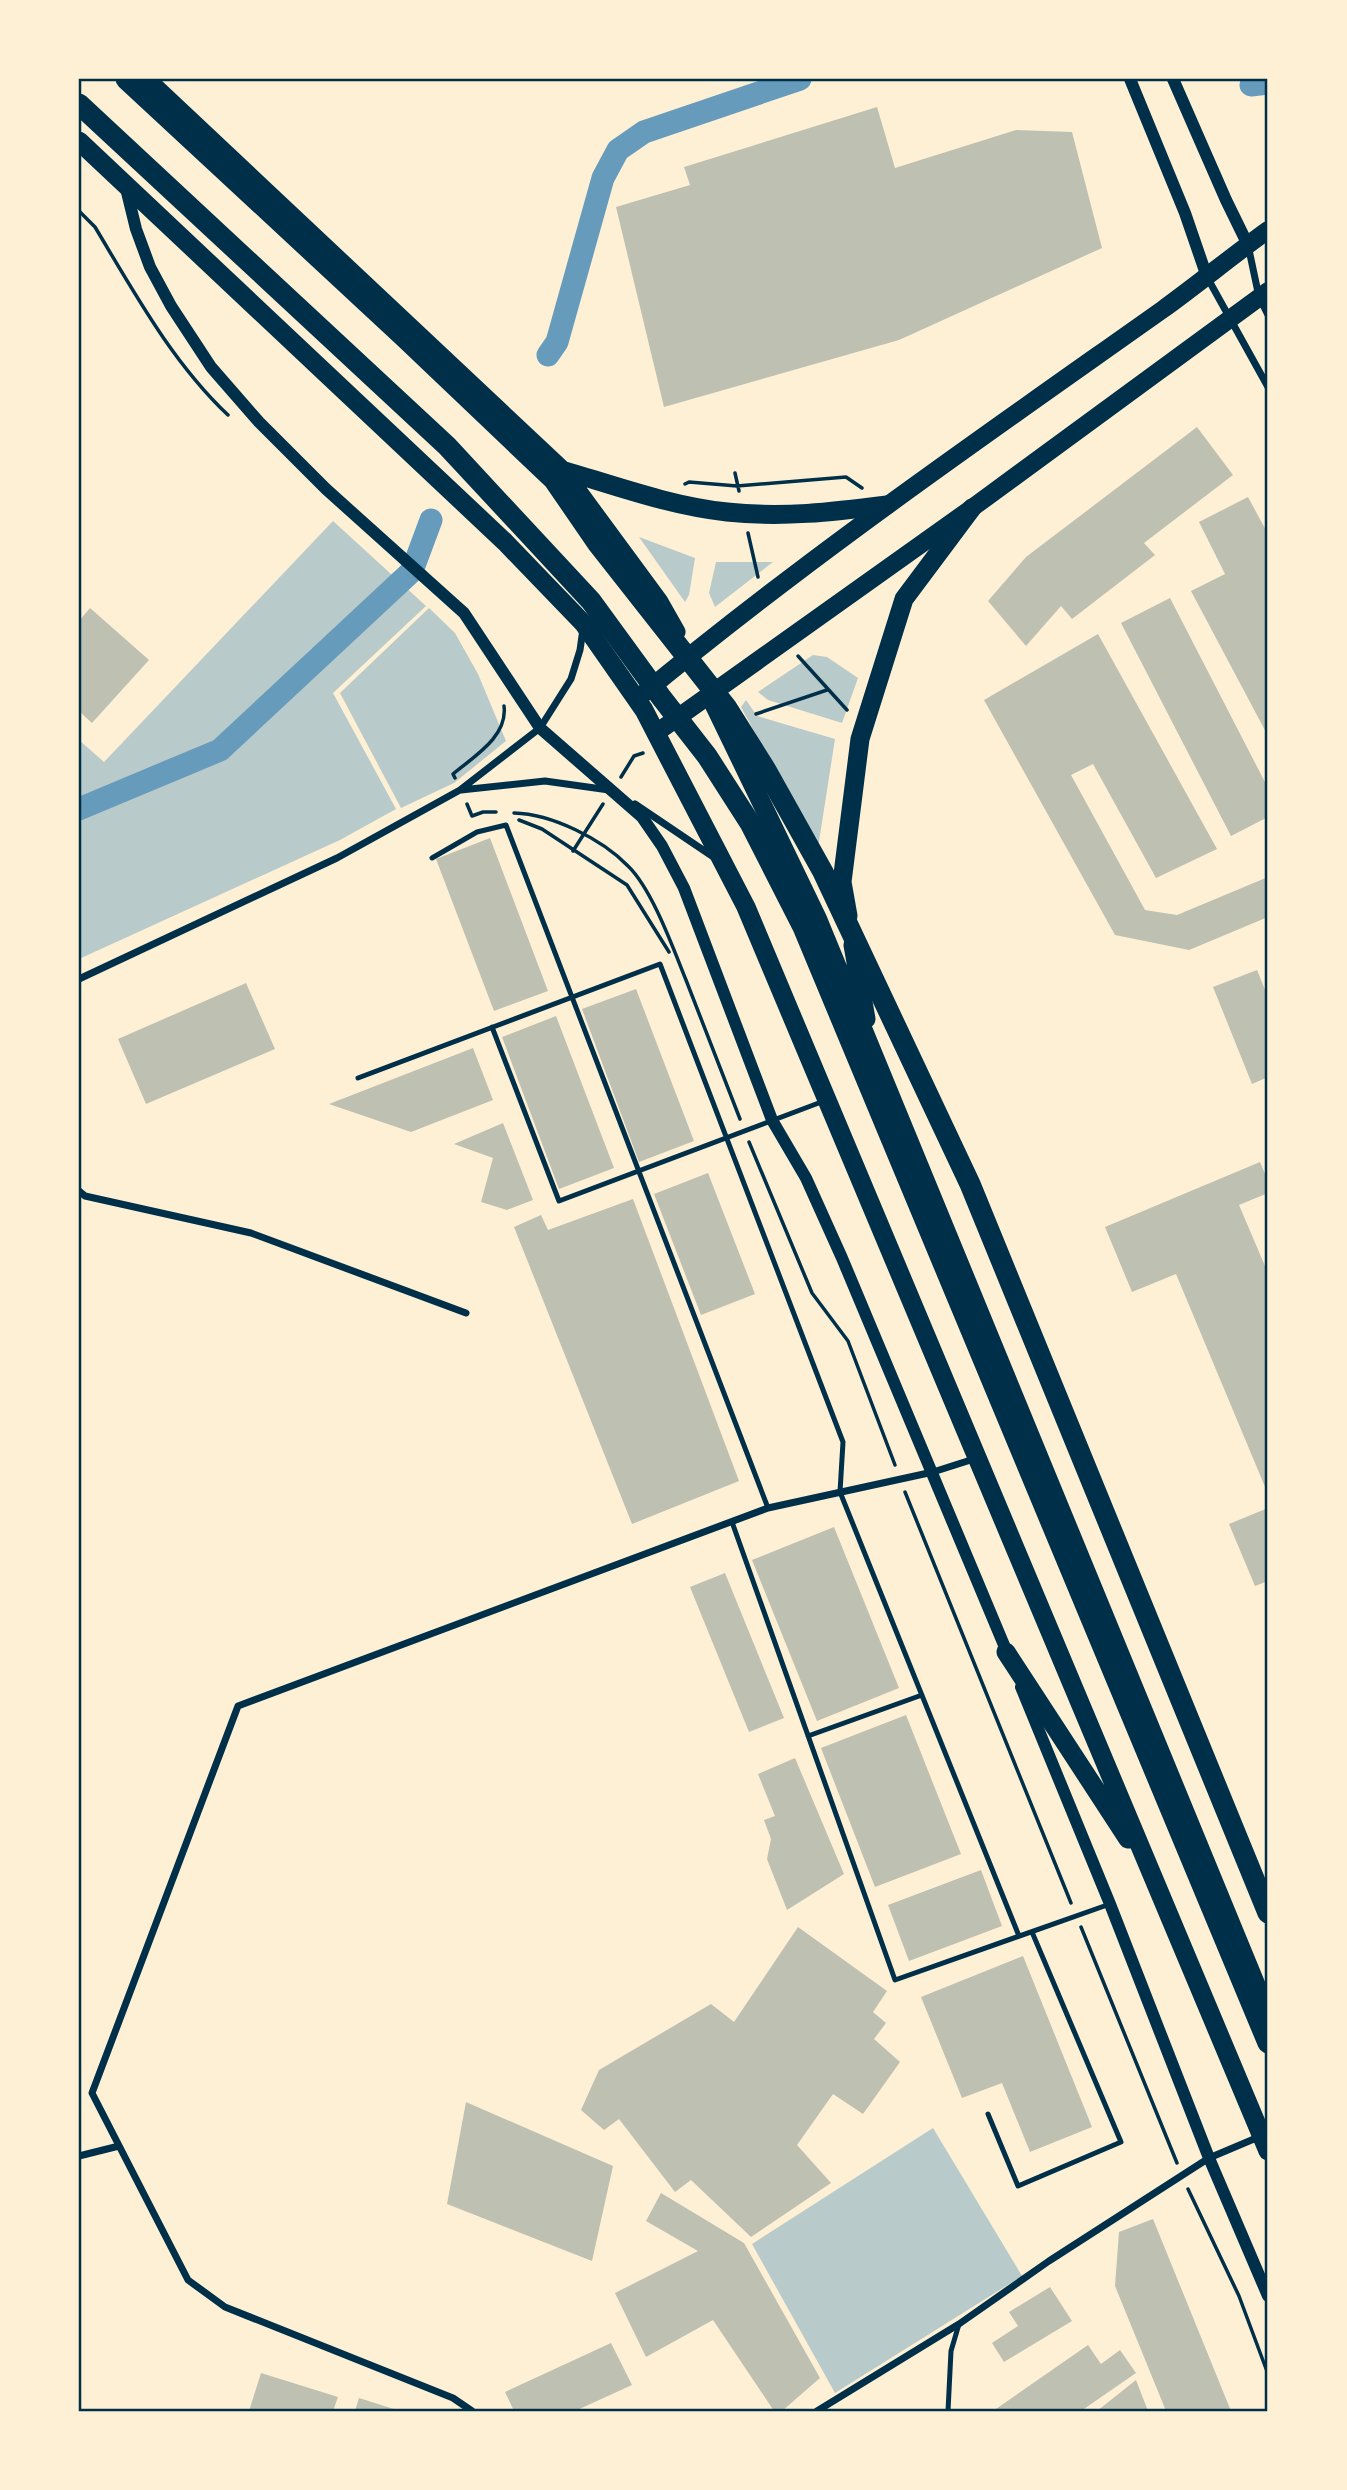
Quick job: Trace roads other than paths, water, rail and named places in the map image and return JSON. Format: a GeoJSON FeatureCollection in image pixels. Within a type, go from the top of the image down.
{"type":"FeatureCollection","features":[{"type":"Feature","properties":{"kind":"highway"},"geometry":{"type":"LineString","coordinates":[[127,79],[554,481],[598,544],[727,708],[766,770],[823,872],[970,1184],[1268,1913]]}},
{"type":"Feature","properties":{"kind":"highway"},"geometry":{"type":"LineString","coordinates":[[146,79],[562,470],[659,602],[709,694],[818,920],[1268,2014]]}},
{"type":"Feature","properties":{"kind":"highway"},"geometry":{"type":"LineString","coordinates":[[79,104],[447,446],[591,601],[707,755],[750,823],[803,926],[1268,2043]]}},
{"type":"Feature","properties":{"kind":"highway"},"geometry":{"type":"LineString","coordinates":[[79,141],[505,542],[584,624],[636,699],[746,907],[1265,2144]]}},
{"type":"Feature","properties":{"kind":"highway"},"geometry":{"type":"LineString","coordinates":[[562,470],[658,498],[727,512],[810,515],[887,505]]}},
{"type":"Feature","properties":{"kind":"highway"},"geometry":{"type":"LineString","coordinates":[[873,1058],[842,882],[860,739],[904,598],[972,508]]}},
{"type":"Feature","properties":{"kind":"highway"},"geometry":{"type":"LineString","coordinates":[[1006,1652],[1155,1881]]}},
{"type":"Feature","properties":{"kind":"main road"},"geometry":{"type":"LineString","coordinates":[[636,699],[887,505],[1207,277],[1268,230]]}},
{"type":"Feature","properties":{"kind":"main road"},"geometry":{"type":"LineString","coordinates":[[656,733],[972,508],[1264,294]]}},
{"type":"Feature","properties":{"kind":"street"},"geometry":{"type":"LineString","coordinates":[[1130,79],[1185,214],[1207,277],[1268,387]]}},
{"type":"Feature","properties":{"kind":"street"},"geometry":{"type":"LineString","coordinates":[[1173,79],[1248,245],[1268,315]]}},
{"type":"Feature","properties":{"kind":"street"},"geometry":{"type":"LineString","coordinates":[[125,184],[136,229],[150,267],[191,339],[211,367],[259,422],[326,489],[464,613],[540,727],[642,817],[662,846],[684,888],[772,1120],[811,1189],[933,1472],[1110,1904],[1209,2158],[1268,2296]]}},
{"type":"Feature","properties":{"kind":"street"},"geometry":{"type":"LineString","coordinates":[[79,979],[337,858],[460,790],[540,727],[571,679],[584,624]]}},
{"type":"Feature","properties":{"kind":"street"},"geometry":{"type":"LineString","coordinates":[[460,790],[545,781],[614,791],[691,840],[725,866]]}},
{"type":"Feature","properties":{"kind":"street"},"geometry":{"type":"LineString","coordinates":[[79,1191],[85,1196],[251,1233],[466,1313]]}},
{"type":"Feature","properties":{"kind":"street"},"geometry":{"type":"LineString","coordinates":[[472,2411],[453,2398],[225,2307],[188,2280],[92,2093],[239,1706],[768,1508],[933,1472],[977,1458]]}},
{"type":"Feature","properties":{"kind":"street"},"geometry":{"type":"LineString","coordinates":[[817,2411],[959,2324],[1209,2158],[1265,2144]]}},
{"type":"Feature","properties":{"kind":"street"},"geometry":{"type":"LineString","coordinates":[[79,2156],[119,2146]]}},
{"type":"Feature","properties":{"kind":"lane"},"geometry":{"type":"LineString","coordinates":[[432,858],[477,832],[506,825],[768,1508]]}},
{"type":"Feature","properties":{"kind":"lane"},"geometry":{"type":"LineString","coordinates":[[358,1078],[660,964],[843,1442],[841,1492],[1019,1936]]}},
{"type":"Feature","properties":{"kind":"lane"},"geometry":{"type":"LineString","coordinates":[[492,1027],[559,1201],[827,1100]]}},
{"type":"Feature","properties":{"kind":"lane"},"geometry":{"type":"LineString","coordinates":[[732,1522],[895,1980],[1110,1904]]}},
{"type":"Feature","properties":{"kind":"lane"},"geometry":{"type":"LineString","coordinates":[[808,1736],[922,1695]]}},
{"type":"Feature","properties":{"kind":"lane"},"geometry":{"type":"LineString","coordinates":[[988,2114],[1018,2186],[1121,2142],[1032,1932]]}},
{"type":"Feature","properties":{"kind":"lane"},"geometry":{"type":"LineString","coordinates":[[948,2411],[951,2351],[959,2324]]}},
{"type":"Feature","properties":{"kind":"waterway"},"geometry":{"type":"LineString","coordinates":[[548,355],[557,342],[603,178],[618,150],[644,132],[800,79]]}},
{"type":"Feature","properties":{"kind":"waterway"},"geometry":{"type":"LineString","coordinates":[[1251,85],[1268,83]]}},
{"type":"Feature","properties":{"kind":"waterway"},"geometry":{"type":"LineString","coordinates":[[79,809],[220,750],[412,571],[431,520]]}}]}
